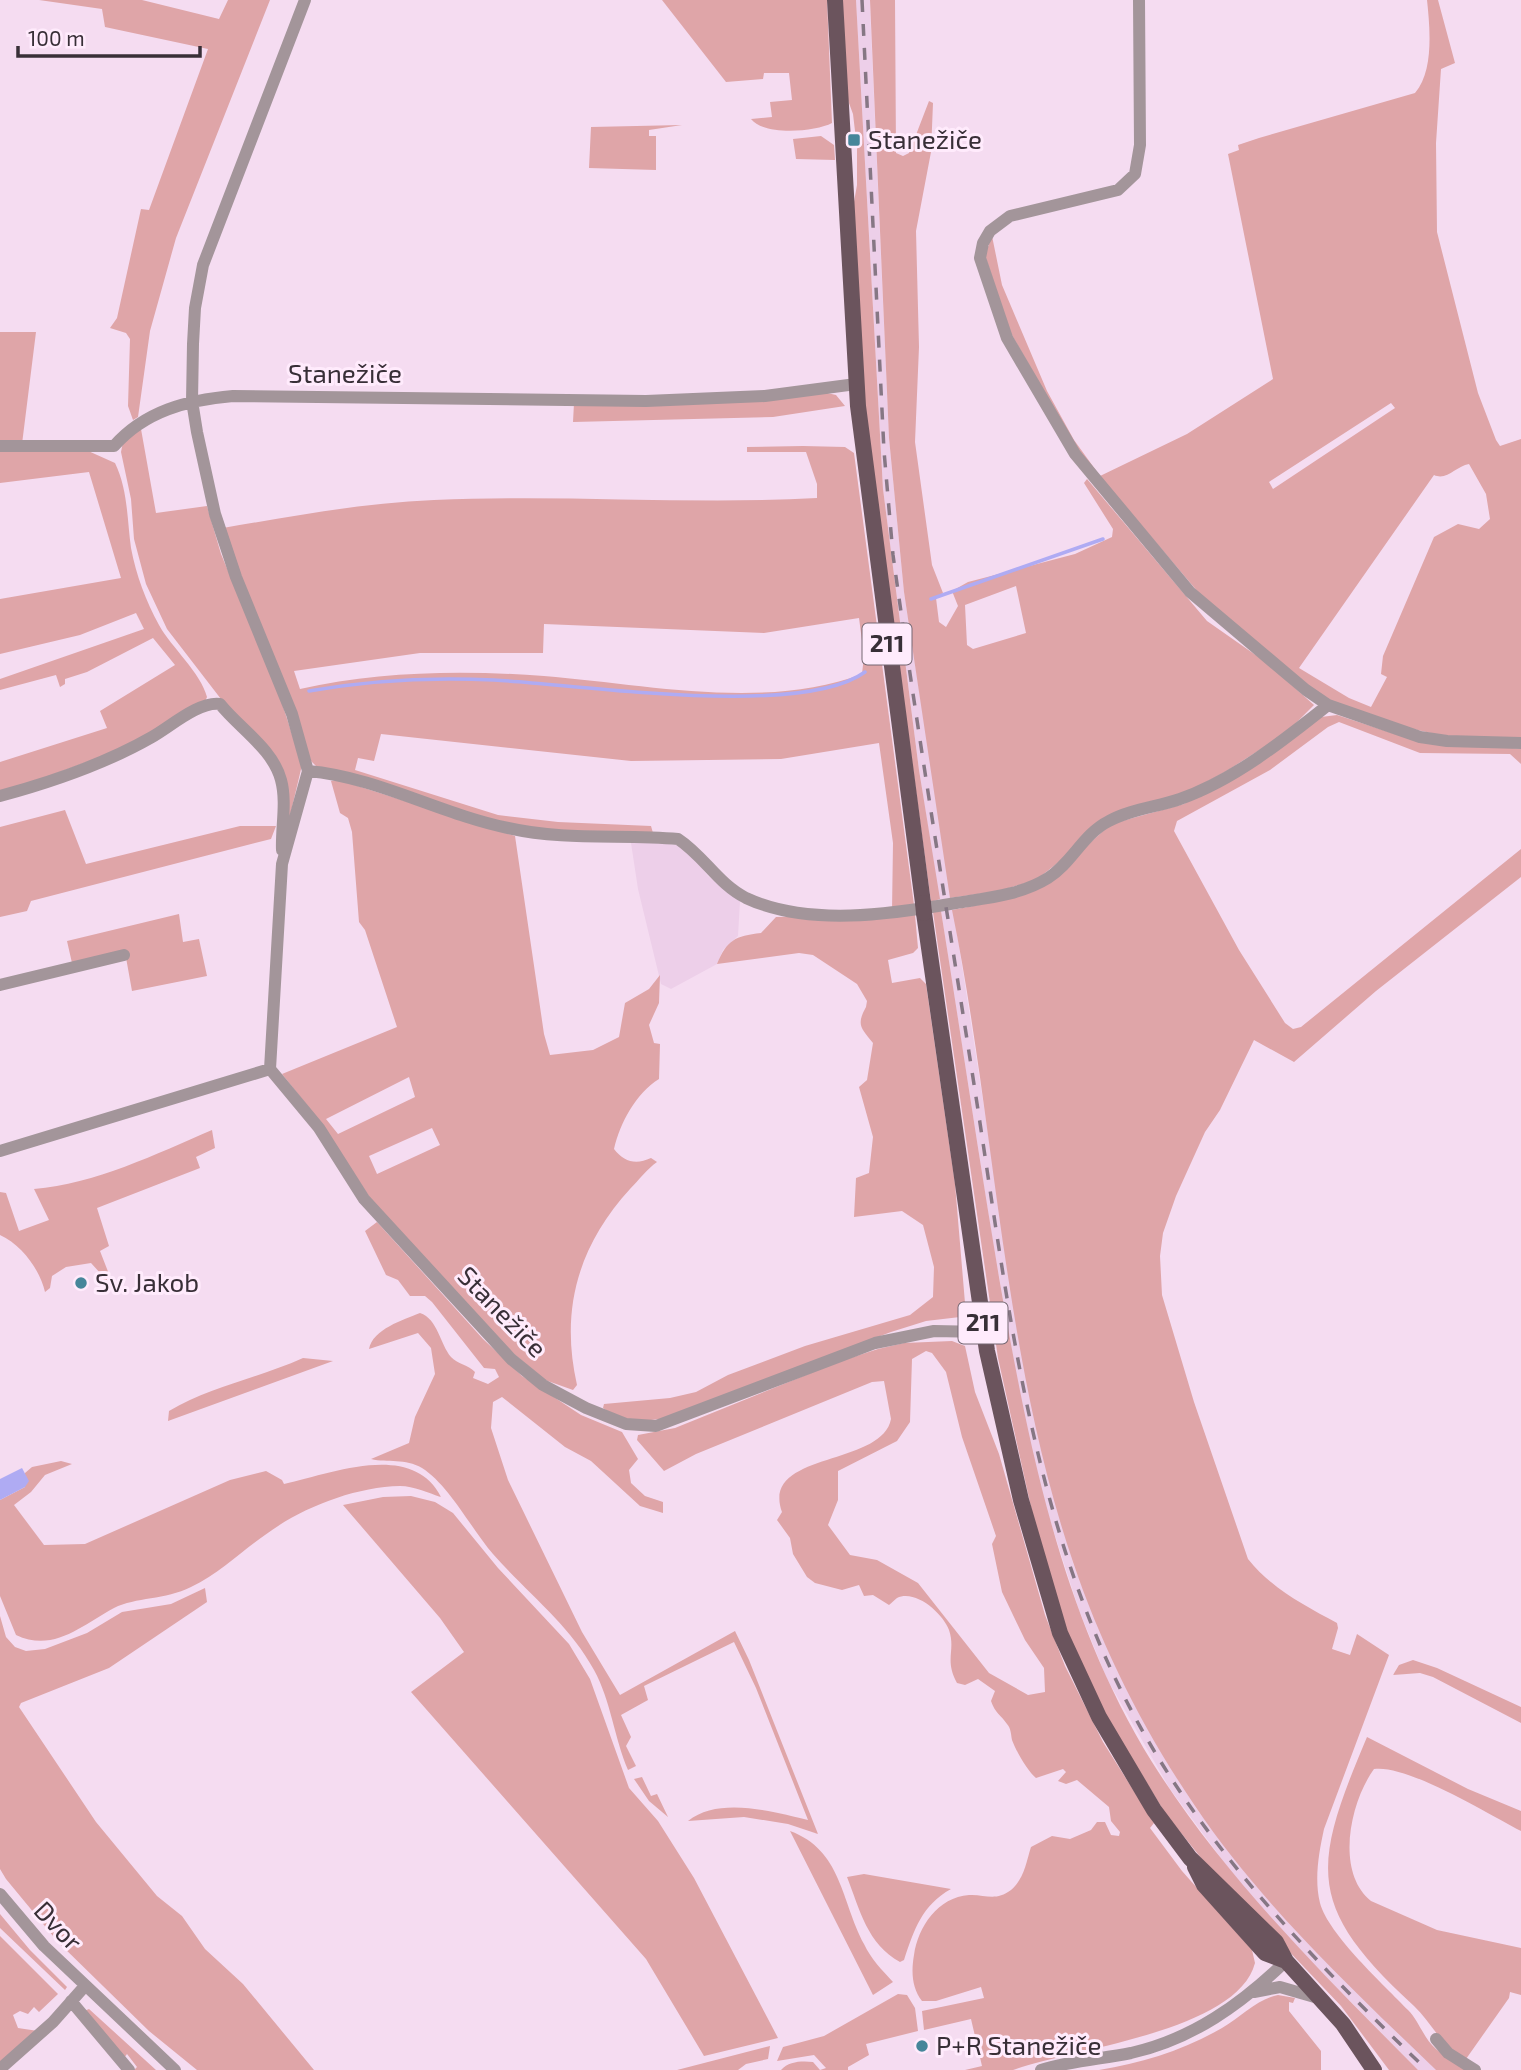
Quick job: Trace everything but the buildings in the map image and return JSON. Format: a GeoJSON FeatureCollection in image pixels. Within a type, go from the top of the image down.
{"type":"FeatureCollection","features":[{"type":"Feature","properties":{"kind":"main road","name":"211"},"geometry":{"type":"LineString","coordinates":[[835,0],[856,384],[865,475],[984,1332],[1021,1500],[1060,1633],[1077,1674],[1122,1758],[1154,1810],[1190,1858],[1276,1942],[1286,1961],[1322,2000],[1374,2070]]}},
{"type":"Feature","properties":{"kind":"street"},"geometry":{"type":"LineString","coordinates":[[282,864],[308,771],[292,714],[236,577],[215,514],[192,401],[195,308],[203,265],[305,0]]}},
{"type":"Feature","properties":{"kind":"street"},"geometry":{"type":"LineString","coordinates":[[1139,0],[1140,145],[1135,174],[1118,190],[1010,216],[994,225],[983,243],[983,274],[1007,338],[1052,418],[1093,477],[1190,592],[1236,633],[1328,705],[1420,737],[1447,741],[1521,743]]}},
{"type":"Feature","properties":{"kind":"street","name":"Stanežiče"},"geometry":{"type":"LineString","coordinates":[[192,401],[253,396],[646,401],[765,397],[856,384]]}},
{"type":"Feature","properties":{"kind":"street"},"geometry":{"type":"LineString","coordinates":[[0,446],[114,446],[141,422],[161,411],[192,401]]}},
{"type":"Feature","properties":{"kind":"street"},"geometry":{"type":"LineString","coordinates":[[0,796],[89,767],[151,738],[204,707],[220,704],[266,753],[282,780],[282,864],[270,1069],[0,1151]]}},
{"type":"Feature","properties":{"kind":"street"},"geometry":{"type":"LineString","coordinates":[[308,771],[341,775],[473,819],[538,834],[678,839],[691,848],[729,888],[748,899],[822,914],[881,916],[1002,896],[1046,879],[1065,863],[1094,829],[1106,822],[1182,799],[1225,777],[1285,739],[1328,705]]}},
{"type":"Feature","properties":{"kind":"street"},"geometry":{"type":"LineString","coordinates":[[0,985],[124,955]]}},
{"type":"Feature","properties":{"kind":"street","name":"Stanežiče"},"geometry":{"type":"LineString","coordinates":[[270,1069],[319,1128],[364,1199],[510,1359],[543,1385],[586,1408],[626,1424],[656,1426],[875,1343],[934,1331],[984,1332]]}},
{"type":"Feature","properties":{"kind":"street","name":"Dvor"},"geometry":{"type":"LineString","coordinates":[[0,1894],[44,1946],[84,1987],[174,2070]]}},
{"type":"Feature","properties":{"kind":"street"},"geometry":{"type":"LineString","coordinates":[[1041,2070],[1158,2046],[1199,2028],[1254,1992],[1286,1961]]}},
{"type":"Feature","properties":{"kind":"street","name":"Dvor"},"geometry":{"type":"LineString","coordinates":[[1,2069],[84,1987]]}},
{"type":"Feature","properties":{"kind":"street"},"geometry":{"type":"LineString","coordinates":[[1254,1992],[1280,1987],[1322,2000]]}},
{"type":"Feature","properties":{"kind":"street"},"geometry":{"type":"LineString","coordinates":[[71,2001],[129,2070]]}},
{"type":"Feature","properties":{"kind":"street"},"geometry":{"type":"LineString","coordinates":[[1436,2039],[1448,2053],[1475,2070]]}},
{"type":"Feature","properties":{"kind":"shaded area"},"geometry":{"type":"Polygon","coordinates":[[[39,0],[142,0],[219,19],[228,0],[270,0],[176,238],[150,331],[138,417],[133,420],[128,406],[130,339],[126,333],[110,328],[117,318],[141,209],[149,210],[208,49],[105,27],[102,9],[39,0]]]}},
{"type":"Feature","properties":{"kind":"shaded area"},"geometry":{"type":"Polygon","coordinates":[[[662,0],[827,0],[832,123],[814,129],[790,131],[767,128],[751,119],[772,117],[770,102],[792,100],[789,73],[764,73],[763,79],[726,82],[662,0]]]}},
{"type":"Feature","properties":{"kind":"shaded area"},"geometry":{"type":"Polygon","coordinates":[[[841,0],[856,0],[883,489],[919,770],[940,899],[931,902],[865,414],[852,213],[857,185],[857,148],[853,114],[846,95],[841,0]]]}},
{"type":"Feature","properties":{"kind":"shaded area"},"geometry":{"type":"Polygon","coordinates":[[[856,0],[870,0],[889,438],[904,592],[1018,1326],[1044,1459],[1073,1563],[1118,1672],[1168,1764],[1196,1808],[1257,1887],[1436,2070],[1418,2070],[1278,1928],[1232,1873],[1170,1789],[1107,1679],[1079,1610],[1041,1492],[1021,1402],[991,1231],[919,770],[883,489],[856,0]]]}},
{"type":"Feature","properties":{"kind":"shaded area"},"geometry":{"type":"Polygon","coordinates":[[[870,0],[895,0],[896,153],[903,156],[909,153],[929,101],[933,103],[931,152],[916,231],[919,347],[915,442],[932,565],[943,593],[936,598],[939,622],[946,627],[958,606],[952,591],[968,582],[1075,554],[1112,537],[1113,529],[1084,483],[1087,479],[1207,621],[1267,663],[1314,705],[1286,733],[1225,772],[1182,795],[1127,808],[1036,880],[999,891],[950,898],[904,592],[889,438],[870,0]],[[1016,586],[965,605],[967,645],[973,649],[1026,633],[1016,586]]]}},
{"type":"Feature","properties":{"kind":"shaded area"},"geometry":{"type":"Polygon","coordinates":[[[1427,0],[1438,0],[1455,63],[1441,69],[1436,143],[1437,232],[1478,393],[1496,440],[1500,446],[1521,439],[1521,739],[1444,736],[1391,724],[1324,698],[1204,599],[1079,452],[1009,330],[985,255],[992,236],[1002,285],[1047,391],[1074,440],[1100,476],[1187,434],[1273,379],[1228,154],[1239,150],[1238,145],[1259,138],[1415,93],[1421,84],[1428,61],[1430,36],[1427,0]],[[1391,403],[1269,482],[1273,489],[1395,408],[1391,403]],[[1469,464],[1447,475],[1434,475],[1299,668],[1349,698],[1371,707],[1387,677],[1381,674],[1383,656],[1434,537],[1458,524],[1479,529],[1490,519],[1486,494],[1469,464]]]}},
{"type":"Feature","properties":{"kind":"shaded area"},"geometry":{"type":"Polygon","coordinates":[[[682,125],[649,130],[649,136],[656,136],[656,170],[589,168],[591,127],[682,125]]]}},
{"type":"Feature","properties":{"kind":"shaded area"},"geometry":{"type":"Polygon","coordinates":[[[821,136],[834,145],[835,160],[796,159],[793,139],[821,136]]]}},
{"type":"Feature","properties":{"kind":"shaded area"},"geometry":{"type":"Polygon","coordinates":[[[0,332],[36,332],[22,444],[0,444],[0,332]]]}},
{"type":"Feature","properties":{"kind":"shaded area"},"geometry":{"type":"Polygon","coordinates":[[[827,393],[836,395],[845,406],[773,417],[573,422],[574,403],[827,393]]]}},
{"type":"Feature","properties":{"kind":"shaded area"},"geometry":{"type":"Polygon","coordinates":[[[141,429],[156,513],[207,506],[221,554],[278,691],[302,765],[285,837],[284,781],[167,629],[146,584],[134,539],[131,499],[121,452],[123,442],[141,429]]]}},
{"type":"Feature","properties":{"kind":"shaded area"},"geometry":{"type":"Polygon","coordinates":[[[747,447],[845,447],[854,453],[914,905],[892,911],[893,843],[879,743],[781,759],[631,761],[381,734],[374,761],[358,758],[355,770],[498,815],[558,822],[651,826],[653,833],[558,831],[506,824],[316,766],[311,761],[223,528],[354,507],[434,500],[817,498],[817,484],[806,452],[747,452],[747,447]],[[859,618],[764,633],[544,624],[543,653],[420,653],[294,671],[300,689],[390,675],[483,673],[544,676],[663,689],[745,693],[824,685],[862,674],[864,656],[859,618]]]}},
{"type":"Feature","properties":{"kind":"shaded area"},"geometry":{"type":"Polygon","coordinates":[[[0,449],[86,450],[115,463],[125,494],[133,558],[146,597],[159,625],[199,679],[207,697],[204,704],[125,748],[0,794],[0,762],[107,728],[100,711],[175,665],[153,638],[87,672],[65,679],[65,684],[60,687],[56,675],[0,690],[0,679],[144,629],[136,613],[80,635],[0,654],[0,599],[121,578],[89,472],[0,483],[0,449]]]}},
{"type":"Feature","properties":{"kind":"shaded area"},"geometry":{"type":"Polygon","coordinates":[[[1337,715],[1395,734],[1521,749],[1521,764],[1510,754],[1420,753],[1339,722],[1328,727],[1270,770],[1177,821],[1174,831],[1239,950],[1285,1023],[1293,1029],[1301,1027],[1521,849],[1521,877],[1376,991],[1294,1062],[1254,1040],[1220,1110],[1205,1132],[1176,1196],[1163,1233],[1160,1256],[1162,1295],[1194,1402],[1248,1559],[1278,1588],[1337,1623],[1332,1649],[1350,1655],[1357,1634],[1389,1655],[1324,1829],[1318,1866],[1318,1894],[1325,1916],[1345,1944],[1412,2014],[1432,2045],[1466,2070],[1436,2070],[1308,1944],[1249,1877],[1176,1778],[1142,1719],[1097,1626],[1073,1562],[1049,1483],[1030,1402],[1002,1239],[967,991],[952,910],[1004,900],[1080,852],[1111,824],[1184,804],[1321,717],[1337,715]]]}},
{"type":"Feature","properties":{"kind":"shaded area"},"geometry":{"type":"Polygon","coordinates":[[[339,780],[515,836],[544,1034],[550,1055],[593,1050],[619,1037],[625,1003],[649,989],[660,975],[659,1003],[649,1025],[654,1043],[660,1044],[659,1079],[643,1092],[630,1109],[614,1149],[631,1161],[651,1158],[657,1162],[612,1211],[586,1256],[573,1305],[572,1357],[577,1385],[573,1390],[545,1380],[502,1344],[374,1204],[321,1123],[282,1074],[397,1027],[365,930],[359,922],[352,832],[348,818],[340,813],[331,781],[339,780]],[[409,1077],[326,1119],[338,1134],[415,1097],[409,1077]],[[432,1128],[369,1156],[377,1174],[440,1145],[432,1128]]]}},
{"type":"Feature","properties":{"kind":"shaded area"},"geometry":{"type":"Polygon","coordinates":[[[65,810],[86,864],[240,826],[276,826],[271,839],[31,901],[27,911],[0,917],[0,827],[65,810]]]}},
{"type":"Feature","properties":{"kind":"shaded area"},"geometry":{"type":"Polygon","coordinates":[[[631,843],[677,845],[691,854],[708,876],[740,901],[738,936],[723,950],[717,964],[671,989],[661,984],[638,889],[631,843]]]}},
{"type":"Feature","properties":{"kind":"shaded area"},"geometry":{"type":"Polygon","coordinates":[[[941,911],[992,1236],[1023,1407],[1053,1530],[1094,1649],[1121,1707],[1180,1805],[1276,1923],[1418,2070],[1389,2070],[1341,2006],[1206,1864],[1165,1813],[1102,1709],[1066,1630],[1035,1525],[998,1358],[933,912],[941,911]]]}},
{"type":"Feature","properties":{"kind":"shaded area"},"geometry":{"type":"Polygon","coordinates":[[[179,914],[183,942],[199,939],[207,976],[132,991],[125,952],[72,963],[67,941],[179,914]]]}},
{"type":"Feature","properties":{"kind":"shaded area"},"geometry":{"type":"Polygon","coordinates":[[[915,915],[918,948],[913,953],[888,960],[892,983],[920,978],[926,984],[955,1184],[965,1303],[960,1317],[926,1321],[891,1332],[660,1419],[630,1420],[609,1412],[603,1408],[604,1404],[670,1398],[696,1392],[728,1375],[805,1346],[910,1315],[933,1297],[934,1267],[923,1225],[902,1211],[854,1217],[856,1178],[869,1173],[873,1137],[859,1087],[867,1080],[873,1043],[861,1026],[867,1001],[857,984],[813,955],[799,953],[717,964],[728,944],[738,938],[761,933],[776,917],[915,915]]]}},
{"type":"Feature","properties":{"kind":"shaded area"},"geometry":{"type":"Polygon","coordinates":[[[212,1130],[215,1148],[196,1157],[200,1168],[97,1208],[109,1246],[100,1251],[114,1287],[107,1291],[101,1274],[91,1263],[66,1267],[52,1276],[50,1288],[45,1292],[29,1259],[16,1245],[0,1235],[0,1192],[6,1193],[19,1231],[49,1220],[34,1189],[102,1174],[212,1130]]]}},
{"type":"Feature","properties":{"kind":"shaded area"},"geometry":{"type":"Polygon","coordinates":[[[377,1222],[483,1339],[522,1376],[581,1415],[622,1432],[638,1459],[629,1470],[631,1483],[645,1496],[663,1502],[663,1513],[640,1506],[591,1461],[565,1447],[502,1397],[493,1402],[491,1428],[508,1480],[582,1632],[620,1695],[735,1631],[818,1834],[788,1824],[744,1817],[688,1821],[701,1813],[731,1808],[763,1810],[808,1820],[756,1688],[734,1642],[644,1686],[648,1700],[621,1715],[631,1737],[626,1746],[636,1766],[628,1770],[600,1682],[572,1638],[493,1554],[451,1496],[432,1476],[409,1463],[371,1459],[409,1443],[415,1417],[435,1374],[431,1348],[418,1333],[369,1349],[382,1331],[420,1313],[435,1326],[451,1357],[475,1372],[473,1378],[488,1384],[499,1377],[495,1369],[484,1368],[432,1302],[425,1296],[410,1296],[398,1280],[386,1275],[365,1231],[377,1222]]]}},
{"type":"Feature","properties":{"kind":"shaded area"},"geometry":{"type":"Polygon","coordinates":[[[952,1341],[965,1346],[975,1392],[999,1454],[1045,1615],[1065,1666],[1103,1742],[1154,1823],[1150,1828],[1182,1871],[1252,1950],[1255,1963],[1242,1987],[1217,2006],[1185,2022],[1013,2070],[965,2070],[982,2066],[971,2019],[924,2030],[922,2011],[984,1998],[981,1987],[936,2001],[922,2001],[914,1985],[913,1974],[914,1955],[920,1934],[931,1915],[948,1901],[969,1895],[1000,1896],[1011,1890],[1022,1876],[1031,1847],[1052,1836],[1070,1839],[1091,1830],[1097,1822],[1105,1822],[1111,1835],[1119,1836],[1120,1832],[1111,1821],[1109,1807],[1077,1780],[1066,1784],[1058,1781],[1066,1772],[1063,1769],[1036,1778],[1029,1771],[1014,1745],[1008,1726],[991,1701],[995,1691],[978,1679],[965,1685],[957,1683],[951,1668],[949,1630],[935,1610],[920,1600],[904,1596],[889,1605],[873,1595],[864,1596],[859,1585],[842,1590],[815,1583],[807,1577],[793,1554],[790,1538],[777,1520],[782,1512],[780,1492],[788,1478],[804,1468],[867,1445],[883,1434],[891,1419],[884,1381],[872,1382],[696,1454],[664,1471],[637,1440],[638,1435],[675,1428],[838,1362],[904,1343],[952,1341]],[[926,1351],[912,1359],[910,1422],[897,1441],[838,1471],[838,1500],[828,1525],[850,1555],[877,1560],[918,1583],[989,1673],[1028,1695],[1045,1692],[1044,1668],[1025,1640],[1002,1592],[992,1544],[996,1536],[962,1437],[946,1372],[932,1353],[926,1351]]]}},
{"type":"Feature","properties":{"kind":"shaded area"},"geometry":{"type":"Polygon","coordinates":[[[303,1358],[333,1361],[168,1421],[169,1411],[185,1402],[303,1358]]]}},
{"type":"Feature","properties":{"kind":"shaded area"},"geometry":{"type":"Polygon","coordinates":[[[61,1461],[72,1464],[45,1475],[31,1492],[14,1505],[44,1545],[85,1544],[230,1480],[266,1471],[284,1484],[369,1465],[391,1465],[411,1470],[428,1480],[441,1497],[416,1488],[400,1486],[365,1490],[329,1501],[279,1525],[191,1587],[123,1604],[55,1639],[30,1640],[16,1635],[0,1596],[0,1500],[25,1487],[25,1473],[32,1467],[61,1461]]]}},
{"type":"Feature","properties":{"kind":"shaded area"},"geometry":{"type":"Polygon","coordinates":[[[22,1468],[29,1481],[25,1487],[0,1500],[0,1479],[22,1468]]]}},
{"type":"Feature","properties":{"kind":"shaded area"},"geometry":{"type":"Polygon","coordinates":[[[411,1496],[435,1502],[453,1513],[498,1568],[569,1644],[590,1679],[629,1788],[658,1821],[694,1878],[778,2038],[704,2056],[646,1959],[411,1692],[464,1652],[440,1618],[343,1505],[383,1497],[411,1496]]]}},
{"type":"Feature","properties":{"kind":"shaded area"},"geometry":{"type":"Polygon","coordinates":[[[205,1588],[207,1602],[109,1668],[21,1703],[19,1707],[96,1822],[157,1896],[182,1916],[205,1949],[243,1984],[314,2070],[197,2070],[149,2031],[58,1942],[0,1869],[0,1616],[6,1637],[15,1647],[26,1651],[45,1649],[87,1633],[122,1612],[171,1604],[205,1588]]]}},
{"type":"Feature","properties":{"kind":"shaded area"},"geometry":{"type":"Polygon","coordinates":[[[1413,1660],[1437,1668],[1521,1707],[1521,1723],[1433,1677],[1420,1673],[1393,1675],[1399,1665],[1413,1660]]]}},
{"type":"Feature","properties":{"kind":"shaded area"},"geometry":{"type":"Polygon","coordinates":[[[1367,1737],[1468,1789],[1521,1811],[1521,1831],[1426,1782],[1406,1774],[1374,1769],[1358,1799],[1353,1818],[1350,1855],[1353,1873],[1360,1888],[1371,1901],[1437,1930],[1521,1948],[1521,1995],[1510,1992],[1509,1998],[1466,2059],[1450,2048],[1378,1971],[1353,1940],[1337,1911],[1329,1883],[1329,1853],[1336,1820],[1367,1737]]]}},
{"type":"Feature","properties":{"kind":"shaded area"},"geometry":{"type":"Polygon","coordinates":[[[642,1777],[651,1796],[657,1794],[668,1817],[649,1801],[634,1779],[642,1777]]]}},
{"type":"Feature","properties":{"kind":"shaded area"},"geometry":{"type":"Polygon","coordinates":[[[790,1831],[807,1840],[830,1864],[867,1949],[893,1982],[873,1995],[790,1831]]]}},
{"type":"Feature","properties":{"kind":"shaded area"},"geometry":{"type":"Polygon","coordinates":[[[864,1874],[951,1889],[941,1895],[920,1919],[904,1960],[900,1962],[880,1946],[861,1914],[847,1877],[864,1874]]]}},
{"type":"Feature","properties":{"kind":"shaded area"},"geometry":{"type":"Polygon","coordinates":[[[0,1914],[30,1950],[67,1987],[65,1990],[0,1928],[0,1914]]]}},
{"type":"Feature","properties":{"kind":"shaded area"},"geometry":{"type":"Polygon","coordinates":[[[0,1936],[58,1994],[39,2012],[34,2007],[28,2014],[20,2011],[13,2015],[18,2028],[38,2031],[0,2063],[0,1936]]]}},
{"type":"Feature","properties":{"kind":"shaded area"},"geometry":{"type":"Polygon","coordinates":[[[898,1994],[907,1995],[915,2008],[918,2031],[866,2044],[869,2055],[848,2067],[848,2070],[820,2070],[826,2068],[814,2055],[777,2061],[783,2047],[824,2036],[898,1994]]]}},
{"type":"Feature","properties":{"kind":"shaded area"},"geometry":{"type":"Polygon","coordinates":[[[1278,1995],[1295,1998],[1293,2003],[1289,2002],[1289,2011],[1321,2051],[1321,2070],[1099,2070],[1131,2064],[1193,2043],[1222,2028],[1263,2000],[1278,1995]]]}},
{"type":"Feature","properties":{"kind":"shaded area"},"geometry":{"type":"Polygon","coordinates":[[[89,2009],[156,2070],[134,2070],[137,2067],[127,2054],[124,2058],[84,2011],[89,2009]]]}},
{"type":"Feature","properties":{"kind":"shaded area"},"geometry":{"type":"Polygon","coordinates":[[[770,2046],[768,2059],[746,2064],[738,2070],[677,2070],[770,2046]]]}},
{"type":"Feature","properties":{"kind":"shaded area"},"geometry":{"type":"Polygon","coordinates":[[[813,2062],[820,2070],[781,2070],[792,2063],[813,2062]]]}},
{"type":"Feature","properties":{"kind":"waterway"},"geometry":{"type":"LineString","coordinates":[[931,599],[1103,539]]}},
{"type":"Feature","properties":{"kind":"waterway"},"geometry":{"type":"LineString","coordinates":[[309,691],[378,682],[471,679],[631,692],[741,696],[791,694],[834,686],[865,672]]}},
{"type":"Feature","properties":{"kind":"railway"},"geometry":{"type":"LineString","coordinates":[[862,0],[884,451],[893,555],[1000,1257],[1030,1416],[1049,1495],[1072,1572],[1101,1648],[1137,1721],[1166,1770],[1198,1818],[1268,1906],[1306,1949],[1427,2070]]}},
{"type":"Feature","properties":{"kind":"place","name":"Stanežiče"},"geometry":{"type":"Point","coordinates":[854,140]}},
{"type":"Feature","properties":{"kind":"place","name":"Sv. Jakob"},"geometry":{"type":"Point","coordinates":[81,1283]}},
{"type":"Feature","properties":{"kind":"place","name":"P+R Stanežiče"},"geometry":{"type":"Point","coordinates":[922,2046]}}]}
